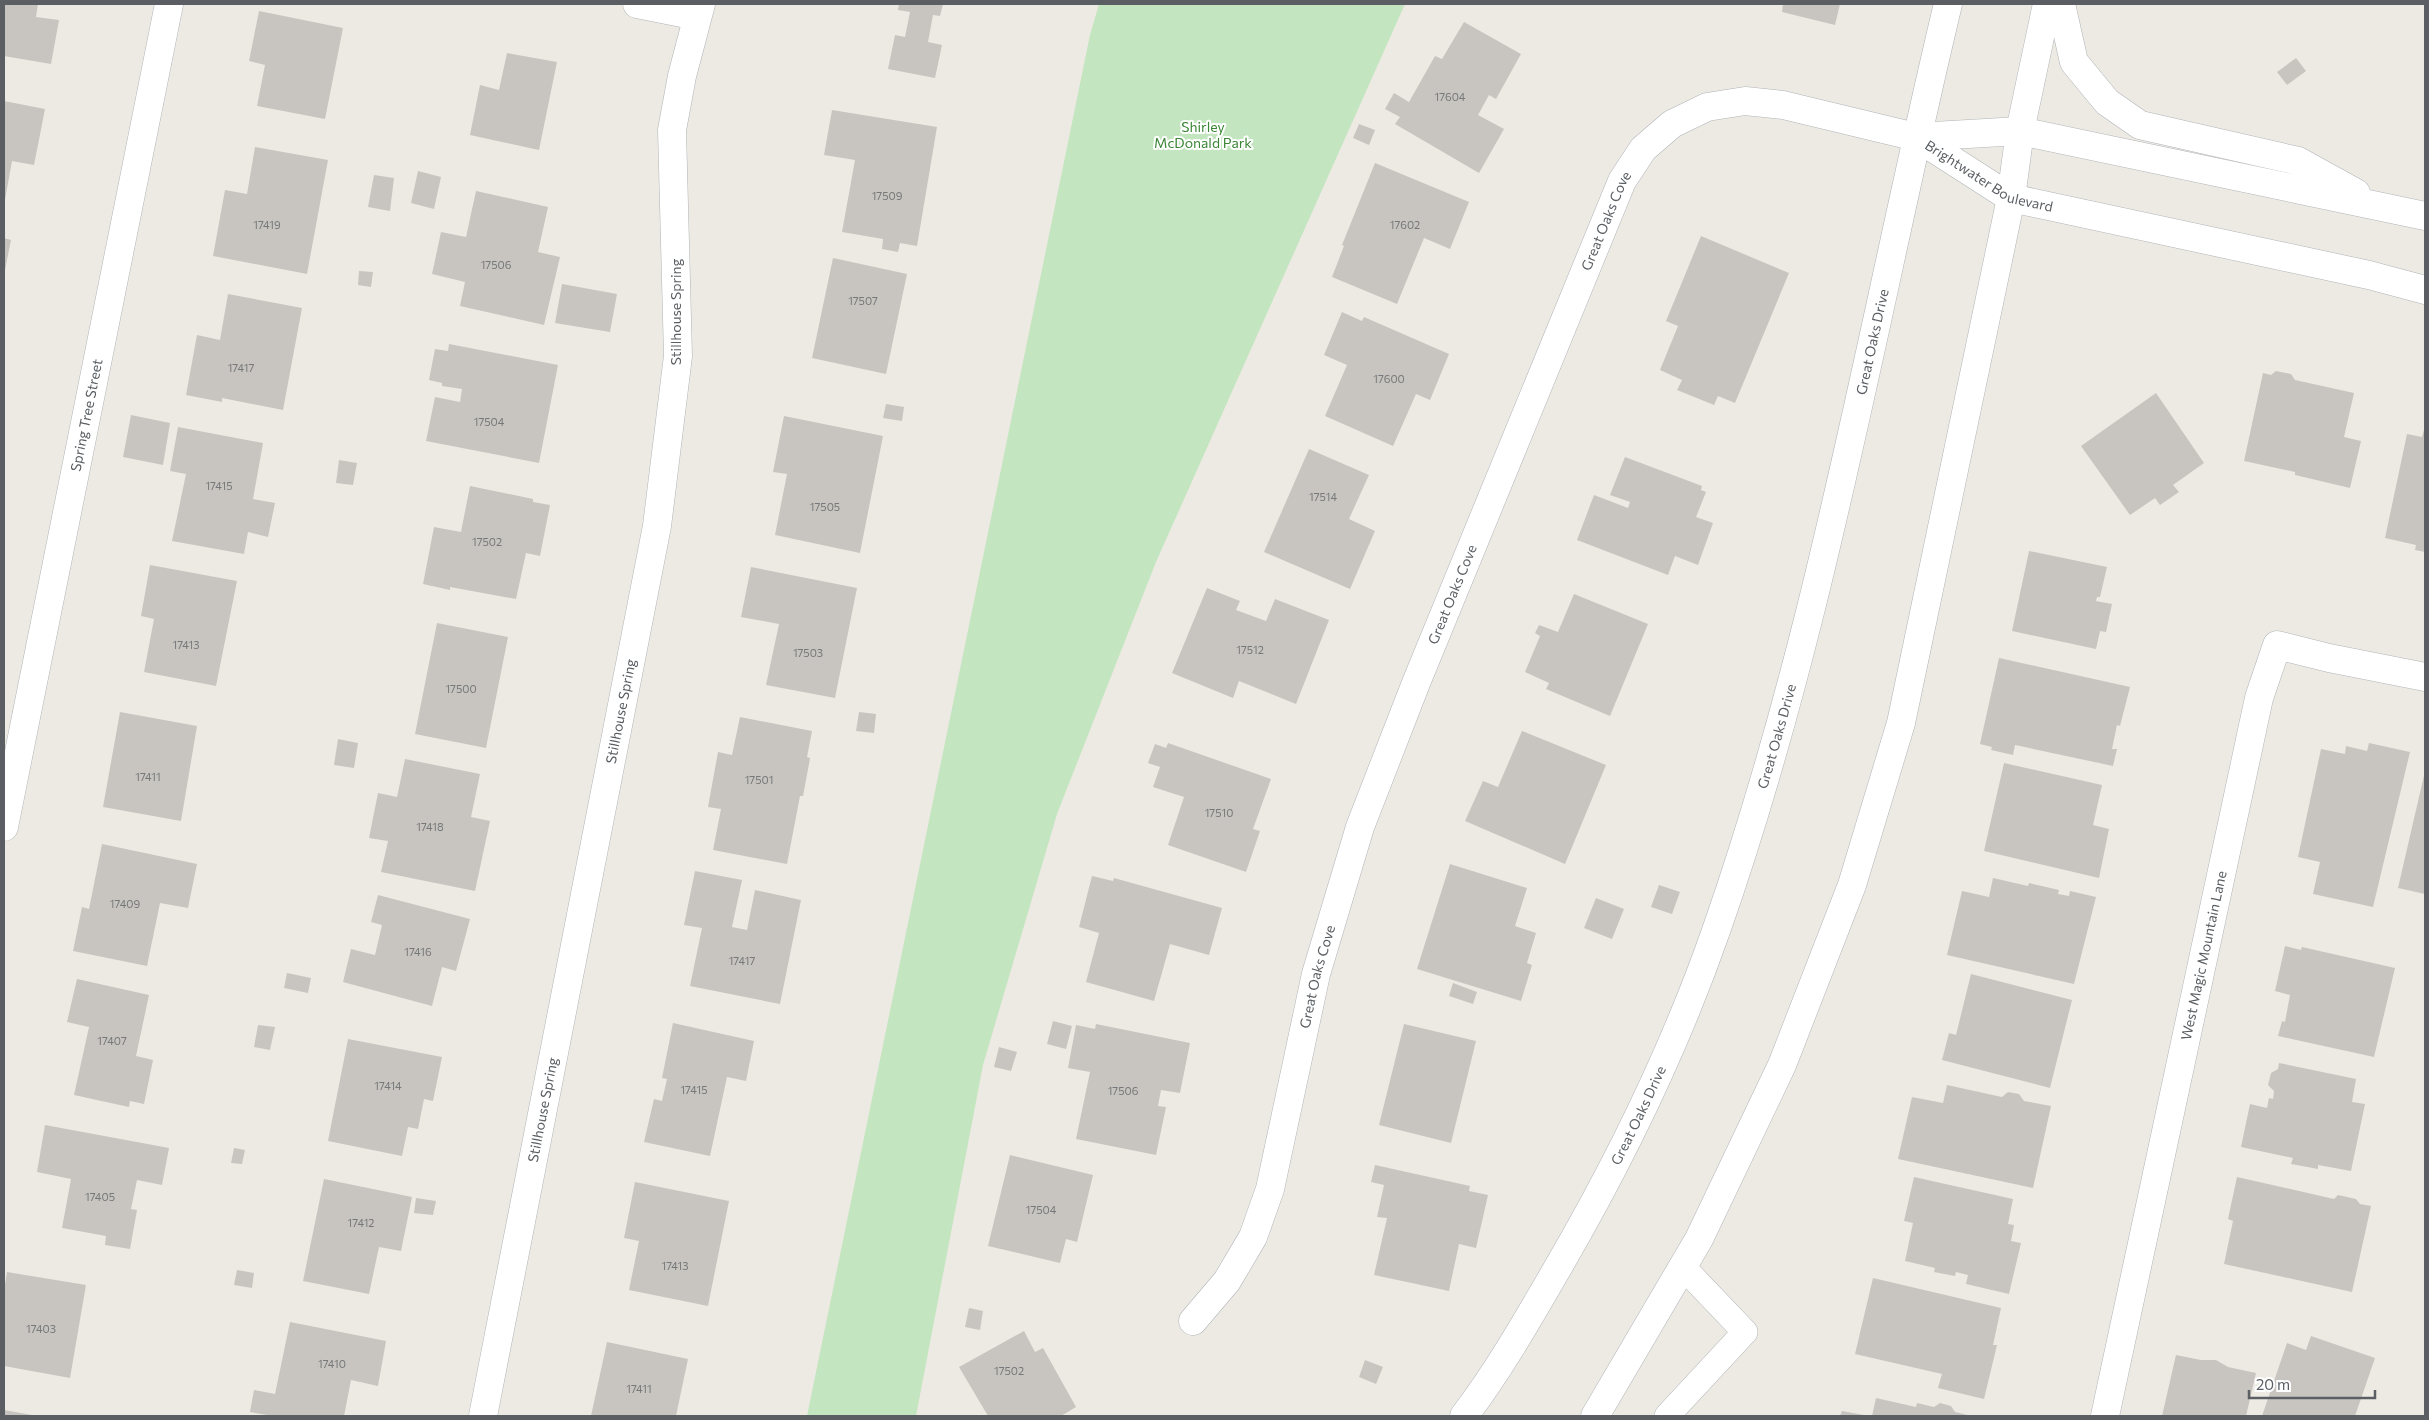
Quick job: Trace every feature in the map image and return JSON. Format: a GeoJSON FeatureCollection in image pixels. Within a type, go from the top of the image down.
{"type":"FeatureCollection","features":[{"type":"Feature","properties":{"kind":"street","name":"Spring Tree Street"},"geometry":{"type":"LineString","coordinates":[[4,827],[169,4]]}},
{"type":"Feature","properties":{"kind":"street"},"geometry":{"type":"LineString","coordinates":[[637,4],[699,10]]}},
{"type":"Feature","properties":{"kind":"street","name":"Great Oaks Drive"},"geometry":{"type":"LineString","coordinates":[[1464,1416],[1514,1342],[1592,1210],[1660,1072],[1717,930],[1782,718],[1830,526],[1916,136],[1948,4]]}},
{"type":"Feature","properties":{"kind":"street"},"geometry":{"type":"LineString","coordinates":[[1595,1416],[1699,1239],[1782,1065],[1855,876],[1901,723],[2010,198],[2020,131],[2048,4]]}},
{"type":"Feature","properties":{"kind":"street"},"geometry":{"type":"LineString","coordinates":[[2061,4],[2074,62],[2107,102],[2140,125],[2298,161],[2382,207]]}},
{"type":"Feature","properties":{"kind":"street","name":"Stillhouse Spring"},"geometry":{"type":"LineString","coordinates":[[483,1416],[658,526],[678,356],[672,130],[682,76],[699,10]]}},
{"type":"Feature","properties":{"kind":"street","name":"Great Oaks Cove"},"geometry":{"type":"LineString","coordinates":[[1193,1321],[1227,1281],[1252,1237],[1270,1189],[1316,974],[1360,827],[1416,683],[1622,181],[1643,149],[1672,124],[1707,107],[1745,101],[1783,105],[1916,136]]}},
{"type":"Feature","properties":{"kind":"street","name":"Brightwater Boulevard"},"geometry":{"type":"LineString","coordinates":[[1916,136],[2020,131],[2425,216]]}},
{"type":"Feature","properties":{"kind":"street","name":"Brightwater Boulevard"},"geometry":{"type":"LineString","coordinates":[[1916,136],[2010,198],[2369,275],[2425,290]]}},
{"type":"Feature","properties":{"kind":"street","name":"West Magic Mountain Lane"},"geometry":{"type":"LineString","coordinates":[[2105,1416],[2259,698],[2277,645],[2329,658],[2425,677]]}},
{"type":"Feature","properties":{"kind":"lane"},"geometry":{"type":"LineString","coordinates":[[1667,1416],[1745,1332],[1683,1268]]}},
{"type":"Feature","properties":{"kind":"green space","name":"Shirley McDonald Park"},"geometry":{"type":"Polygon","coordinates":[[[1099,4],[1405,4],[1156,562],[1057,814],[983,1065],[916,1416],[807,1416],[1090,35],[1099,4]]]}},
{"type":"Feature","properties":{"kind":"building"},"geometry":{"type":"Polygon","coordinates":[[[4,4],[38,4],[36,17],[59,20],[51,64],[4,56],[4,4]]]}},
{"type":"Feature","properties":{"kind":"building"},"geometry":{"type":"Polygon","coordinates":[[[899,4],[943,4],[940,16],[933,15],[928,42],[942,45],[935,78],[888,69],[895,35],[905,37],[910,12],[898,10],[899,4]]]}},
{"type":"Feature","properties":{"kind":"building"},"geometry":{"type":"Polygon","coordinates":[[[1783,4],[1840,4],[1835,25],[1782,12],[1783,4]]]}},
{"type":"Feature","properties":{"kind":"building"},"geometry":{"type":"Polygon","coordinates":[[[259,11],[343,28],[325,119],[257,106],[265,65],[249,61],[259,11]]]}},
{"type":"Feature","properties":{"kind":"building"},"geometry":{"type":"Polygon","coordinates":[[[1464,22],[1521,54],[1496,99],[1489,95],[1478,115],[1504,129],[1479,173],[1395,124],[1400,117],[1385,109],[1394,93],[1409,102],[1435,56],[1442,59],[1464,22]]]}},
{"type":"Feature","properties":{"kind":"building"},"geometry":{"type":"Polygon","coordinates":[[[507,53],[557,62],[539,150],[470,135],[480,85],[499,90],[507,53]]]}},
{"type":"Feature","properties":{"kind":"building"},"geometry":{"type":"Polygon","coordinates":[[[2296,58],[2306,71],[2287,85],[2277,72],[2296,58]]]}},
{"type":"Feature","properties":{"kind":"building"},"geometry":{"type":"Polygon","coordinates":[[[4,101],[45,109],[34,165],[12,161],[5,200],[4,101]]]}},
{"type":"Feature","properties":{"kind":"building"},"geometry":{"type":"Polygon","coordinates":[[[832,110],[937,127],[917,246],[900,243],[898,252],[882,249],[883,239],[842,232],[855,160],[824,155],[832,110]]]}},
{"type":"Feature","properties":{"kind":"building"},"geometry":{"type":"Polygon","coordinates":[[[1359,124],[1375,130],[1369,145],[1353,138],[1359,124]]]}},
{"type":"Feature","properties":{"kind":"building"},"geometry":{"type":"Polygon","coordinates":[[[255,147],[328,160],[307,274],[213,256],[225,190],[247,194],[255,147]]]}},
{"type":"Feature","properties":{"kind":"building"},"geometry":{"type":"Polygon","coordinates":[[[1375,163],[1469,202],[1450,249],[1424,238],[1397,304],[1332,277],[1344,246],[1342,245],[1375,163]]]}},
{"type":"Feature","properties":{"kind":"building"},"geometry":{"type":"Polygon","coordinates":[[[418,171],[441,177],[434,209],[411,203],[418,171]]]}},
{"type":"Feature","properties":{"kind":"building"},"geometry":{"type":"Polygon","coordinates":[[[374,175],[394,178],[390,211],[368,207],[374,175]]]}},
{"type":"Feature","properties":{"kind":"building"},"geometry":{"type":"Polygon","coordinates":[[[476,191],[548,207],[538,252],[560,257],[544,325],[460,306],[465,282],[432,274],[441,232],[466,237],[476,191]]]}},
{"type":"Feature","properties":{"kind":"building"},"geometry":{"type":"Polygon","coordinates":[[[1701,236],[1789,273],[1735,403],[1718,396],[1714,405],[1677,390],[1682,380],[1660,370],[1678,326],[1666,321],[1701,236]]]}},
{"type":"Feature","properties":{"kind":"building"},"geometry":{"type":"Polygon","coordinates":[[[4,238],[11,240],[5,270],[4,269],[4,238]]]}},
{"type":"Feature","properties":{"kind":"building"},"geometry":{"type":"Polygon","coordinates":[[[833,258],[907,274],[886,374],[812,358],[833,258]]]}},
{"type":"Feature","properties":{"kind":"building"},"geometry":{"type":"Polygon","coordinates":[[[359,271],[373,272],[371,287],[358,285],[359,271]]]}},
{"type":"Feature","properties":{"kind":"building"},"geometry":{"type":"Polygon","coordinates":[[[562,284],[617,294],[610,332],[555,323],[562,284]]]}},
{"type":"Feature","properties":{"kind":"building"},"geometry":{"type":"Polygon","coordinates":[[[228,294],[302,308],[283,410],[222,398],[222,402],[186,395],[197,335],[220,340],[228,294]]]}},
{"type":"Feature","properties":{"kind":"building"},"geometry":{"type":"Polygon","coordinates":[[[1342,312],[1362,321],[1364,317],[1449,354],[1430,400],[1416,394],[1393,446],[1325,416],[1347,365],[1324,355],[1342,312]]]}},
{"type":"Feature","properties":{"kind":"building"},"geometry":{"type":"Polygon","coordinates":[[[449,344],[558,365],[539,463],[426,441],[435,397],[460,402],[462,389],[442,386],[442,383],[429,380],[435,349],[448,351],[449,344]]]}},
{"type":"Feature","properties":{"kind":"building"},"geometry":{"type":"Polygon","coordinates":[[[2276,371],[2291,374],[2295,380],[2354,393],[2344,437],[2361,441],[2350,488],[2295,475],[2295,472],[2244,461],[2263,373],[2271,375],[2276,371]]]}},
{"type":"Feature","properties":{"kind":"building"},"geometry":{"type":"Polygon","coordinates":[[[2156,393],[2204,463],[2173,485],[2179,492],[2160,505],[2155,498],[2130,515],[2081,446],[2156,393]]]}},
{"type":"Feature","properties":{"kind":"building"},"geometry":{"type":"Polygon","coordinates":[[[886,404],[904,407],[902,421],[883,418],[886,404]]]}},
{"type":"Feature","properties":{"kind":"building"},"geometry":{"type":"Polygon","coordinates":[[[131,415],[170,423],[163,465],[123,457],[131,415]]]}},
{"type":"Feature","properties":{"kind":"building"},"geometry":{"type":"Polygon","coordinates":[[[784,416],[883,436],[860,553],[775,535],[787,474],[773,472],[784,416]]]}},
{"type":"Feature","properties":{"kind":"building"},"geometry":{"type":"Polygon","coordinates":[[[2425,426],[2425,552],[2415,550],[2416,545],[2385,538],[2407,434],[2422,437],[2425,426]]]}},
{"type":"Feature","properties":{"kind":"building"},"geometry":{"type":"Polygon","coordinates":[[[178,427],[263,443],[253,499],[275,503],[268,537],[248,532],[244,554],[172,541],[186,474],[170,471],[178,427]]]}},
{"type":"Feature","properties":{"kind":"building"},"geometry":{"type":"Polygon","coordinates":[[[1309,449],[1369,475],[1349,519],[1375,531],[1350,589],[1264,552],[1309,449]]]}},
{"type":"Feature","properties":{"kind":"building"},"geometry":{"type":"Polygon","coordinates":[[[1625,457],[1702,486],[1701,490],[1706,492],[1696,517],[1713,523],[1698,565],[1675,556],[1668,575],[1577,540],[1594,495],[1628,508],[1630,502],[1610,495],[1625,457]]]}},
{"type":"Feature","properties":{"kind":"building"},"geometry":{"type":"Polygon","coordinates":[[[339,460],[357,463],[353,485],[336,483],[339,460]]]}},
{"type":"Feature","properties":{"kind":"building"},"geometry":{"type":"Polygon","coordinates":[[[470,486],[533,499],[533,502],[550,505],[540,556],[526,553],[516,599],[450,587],[450,590],[423,584],[434,527],[461,532],[470,486]]]}},
{"type":"Feature","properties":{"kind":"building"},"geometry":{"type":"Polygon","coordinates":[[[2029,551],[2107,567],[2100,597],[2097,597],[2096,601],[2112,604],[2106,632],[2100,631],[2096,649],[2012,631],[2029,551]]]}},
{"type":"Feature","properties":{"kind":"building"},"geometry":{"type":"Polygon","coordinates":[[[150,565],[237,581],[216,686],[144,672],[154,619],[141,616],[150,565]]]}},
{"type":"Feature","properties":{"kind":"building"},"geometry":{"type":"Polygon","coordinates":[[[751,567],[857,588],[835,698],[766,685],[779,624],[741,617],[751,567]]]}},
{"type":"Feature","properties":{"kind":"building"},"geometry":{"type":"Polygon","coordinates":[[[1207,588],[1240,601],[1236,610],[1266,621],[1275,599],[1329,620],[1296,704],[1239,681],[1233,698],[1172,673],[1207,588]]]}},
{"type":"Feature","properties":{"kind":"building"},"geometry":{"type":"Polygon","coordinates":[[[1574,594],[1648,624],[1610,716],[1546,689],[1549,683],[1525,672],[1540,636],[1535,633],[1539,625],[1558,632],[1574,594]]]}},
{"type":"Feature","properties":{"kind":"building"},"geometry":{"type":"Polygon","coordinates":[[[437,623],[508,637],[486,748],[415,734],[437,623]]]}},
{"type":"Feature","properties":{"kind":"building"},"geometry":{"type":"Polygon","coordinates":[[[1999,658],[2130,687],[2120,726],[2117,725],[2112,749],[2117,749],[2113,766],[2015,745],[2013,755],[1991,750],[1992,747],[1980,744],[1999,658]]]}},
{"type":"Feature","properties":{"kind":"building"},"geometry":{"type":"Polygon","coordinates":[[[120,712],[197,726],[181,821],[103,807],[120,712]]]}},
{"type":"Feature","properties":{"kind":"building"},"geometry":{"type":"Polygon","coordinates":[[[859,712],[876,714],[874,733],[856,731],[859,712]]]}},
{"type":"Feature","properties":{"kind":"building"},"geometry":{"type":"Polygon","coordinates":[[[740,717],[812,731],[807,757],[810,758],[803,796],[800,796],[787,864],[713,850],[721,809],[708,807],[718,752],[732,755],[740,717]]]}},
{"type":"Feature","properties":{"kind":"building"},"geometry":{"type":"Polygon","coordinates":[[[1522,731],[1606,765],[1565,864],[1465,821],[1483,781],[1498,787],[1522,731]]]}},
{"type":"Feature","properties":{"kind":"building"},"geometry":{"type":"Polygon","coordinates":[[[338,739],[358,743],[354,768],[334,765],[338,739]]]}},
{"type":"Feature","properties":{"kind":"building"},"geometry":{"type":"Polygon","coordinates":[[[1168,743],[1271,779],[1253,829],[1260,831],[1246,872],[1168,845],[1184,797],[1153,787],[1160,767],[1148,763],[1155,744],[1166,748],[1168,743]]]}},
{"type":"Feature","properties":{"kind":"building"},"geometry":{"type":"Polygon","coordinates":[[[2369,743],[2410,752],[2373,907],[2313,894],[2320,862],[2298,857],[2321,749],[2345,754],[2346,746],[2367,751],[2369,743]]]}},
{"type":"Feature","properties":{"kind":"building"},"geometry":{"type":"Polygon","coordinates":[[[405,759],[480,774],[471,817],[490,821],[475,891],[381,872],[388,841],[369,838],[378,793],[397,797],[405,759]]]}},
{"type":"Feature","properties":{"kind":"building"},"geometry":{"type":"Polygon","coordinates":[[[2004,763],[2102,785],[2093,825],[2109,829],[2099,878],[1984,851],[2004,763]]]}},
{"type":"Feature","properties":{"kind":"building"},"geometry":{"type":"Polygon","coordinates":[[[2425,771],[2425,894],[2398,888],[2425,771]]]}},
{"type":"Feature","properties":{"kind":"building"},"geometry":{"type":"Polygon","coordinates":[[[102,844],[197,864],[188,908],[160,903],[147,966],[73,951],[82,907],[89,909],[102,844]]]}},
{"type":"Feature","properties":{"kind":"building"},"geometry":{"type":"Polygon","coordinates":[[[1450,864],[1527,888],[1515,926],[1536,933],[1527,963],[1532,965],[1521,1001],[1417,969],[1450,864]]]}},
{"type":"Feature","properties":{"kind":"building"},"geometry":{"type":"Polygon","coordinates":[[[695,871],[742,880],[732,927],[747,930],[755,890],[801,900],[780,1004],[690,986],[702,928],[684,925],[695,871]]]}},
{"type":"Feature","properties":{"kind":"building"},"geometry":{"type":"Polygon","coordinates":[[[1092,876],[1113,881],[1114,878],[1222,908],[1209,955],[1170,944],[1154,1001],[1086,982],[1099,933],[1079,927],[1092,876]]]}},
{"type":"Feature","properties":{"kind":"building"},"geometry":{"type":"Polygon","coordinates":[[[1993,878],[2028,886],[2029,883],[2059,890],[2058,894],[2069,896],[2070,891],[2096,897],[2074,984],[1947,955],[1962,891],[1989,897],[1993,878]]]}},
{"type":"Feature","properties":{"kind":"building"},"geometry":{"type":"Polygon","coordinates":[[[1659,885],[1680,892],[1672,914],[1651,907],[1659,885]]]}},
{"type":"Feature","properties":{"kind":"building"},"geometry":{"type":"Polygon","coordinates":[[[378,895],[470,919],[456,971],[442,967],[432,1006],[343,982],[351,949],[375,955],[382,925],[371,922],[378,895]]]}},
{"type":"Feature","properties":{"kind":"building"},"geometry":{"type":"Polygon","coordinates":[[[1596,898],[1624,909],[1612,939],[1584,928],[1596,898]]]}},
{"type":"Feature","properties":{"kind":"building"},"geometry":{"type":"Polygon","coordinates":[[[2285,946],[2301,950],[2302,947],[2395,968],[2374,1057],[2278,1036],[2282,1021],[2285,1022],[2290,995],[2275,991],[2285,946]]]}},
{"type":"Feature","properties":{"kind":"building"},"geometry":{"type":"Polygon","coordinates":[[[287,973],[311,978],[308,993],[284,988],[287,973]]]}},
{"type":"Feature","properties":{"kind":"building"},"geometry":{"type":"Polygon","coordinates":[[[1971,974],[2072,1000],[2050,1088],[1942,1060],[1949,1033],[1956,1035],[1971,974]]]}},
{"type":"Feature","properties":{"kind":"building"},"geometry":{"type":"Polygon","coordinates":[[[77,979],[149,995],[136,1056],[153,1060],[144,1104],[130,1101],[129,1107],[74,1095],[89,1027],[67,1022],[77,979]]]}},
{"type":"Feature","properties":{"kind":"building"},"geometry":{"type":"Polygon","coordinates":[[[1453,983],[1477,992],[1473,1004],[1449,996],[1453,983]]]}},
{"type":"Feature","properties":{"kind":"building"},"geometry":{"type":"Polygon","coordinates":[[[1053,1021],[1072,1026],[1066,1049],[1047,1044],[1053,1021]]]}},
{"type":"Feature","properties":{"kind":"building"},"geometry":{"type":"Polygon","coordinates":[[[673,1023],[754,1041],[746,1081],[727,1077],[710,1156],[644,1142],[654,1099],[662,1101],[667,1079],[662,1078],[673,1023]]]}},
{"type":"Feature","properties":{"kind":"building"},"geometry":{"type":"Polygon","coordinates":[[[1096,1024],[1190,1043],[1180,1093],[1161,1090],[1158,1106],[1166,1107],[1156,1155],[1076,1139],[1090,1072],[1068,1068],[1076,1025],[1095,1029],[1096,1024]]]}},
{"type":"Feature","properties":{"kind":"building"},"geometry":{"type":"Polygon","coordinates":[[[1404,1024],[1476,1041],[1451,1143],[1379,1125],[1404,1024]]]}},
{"type":"Feature","properties":{"kind":"building"},"geometry":{"type":"Polygon","coordinates":[[[258,1025],[275,1027],[270,1050],[254,1047],[258,1025]]]}},
{"type":"Feature","properties":{"kind":"building"},"geometry":{"type":"Polygon","coordinates":[[[348,1039],[442,1057],[433,1101],[424,1099],[418,1129],[408,1127],[402,1156],[328,1141],[348,1039]]]}},
{"type":"Feature","properties":{"kind":"building"},"geometry":{"type":"Polygon","coordinates":[[[999,1047],[1017,1052],[1011,1071],[994,1067],[999,1047]]]}},
{"type":"Feature","properties":{"kind":"building"},"geometry":{"type":"Polygon","coordinates":[[[2279,1063],[2356,1079],[2352,1102],[2365,1104],[2351,1171],[2318,1165],[2318,1169],[2291,1164],[2293,1158],[2241,1147],[2250,1104],[2267,1108],[2269,1098],[2273,1099],[2274,1091],[2268,1085],[2271,1073],[2278,1069],[2279,1063]]]}},
{"type":"Feature","properties":{"kind":"building"},"geometry":{"type":"Polygon","coordinates":[[[1947,1085],[2002,1097],[2008,1092],[2019,1094],[2024,1101],[2051,1106],[2033,1188],[1898,1159],[1912,1097],[1943,1103],[1947,1085]]]}},
{"type":"Feature","properties":{"kind":"building"},"geometry":{"type":"Polygon","coordinates":[[[45,1125],[169,1148],[162,1185],[137,1180],[131,1209],[137,1210],[130,1249],[105,1245],[106,1236],[62,1228],[71,1179],[37,1172],[45,1125]]]}},
{"type":"Feature","properties":{"kind":"building"},"geometry":{"type":"Polygon","coordinates":[[[234,1148],[245,1150],[242,1164],[231,1163],[234,1148]]]}},
{"type":"Feature","properties":{"kind":"building"},"geometry":{"type":"Polygon","coordinates":[[[1010,1155],[1093,1175],[1077,1242],[1066,1239],[1060,1263],[988,1246],[1010,1155]]]}},
{"type":"Feature","properties":{"kind":"building"},"geometry":{"type":"Polygon","coordinates":[[[1375,1165],[1470,1186],[1469,1191],[1488,1195],[1476,1248],[1459,1244],[1449,1291],[1374,1275],[1387,1218],[1377,1217],[1384,1185],[1371,1182],[1375,1165]]]}},
{"type":"Feature","properties":{"kind":"building"},"geometry":{"type":"Polygon","coordinates":[[[1914,1177],[2013,1199],[2008,1224],[2014,1225],[2011,1241],[2021,1243],[2009,1294],[1966,1284],[1968,1275],[1956,1272],[1955,1276],[1934,1272],[1935,1268],[1905,1261],[1913,1223],[1904,1221],[1914,1177]]]}},
{"type":"Feature","properties":{"kind":"building"},"geometry":{"type":"Polygon","coordinates":[[[2237,1177],[2334,1199],[2338,1195],[2356,1199],[2360,1204],[2371,1206],[2352,1292],[2224,1264],[2233,1221],[2228,1219],[2237,1177]]]}},
{"type":"Feature","properties":{"kind":"building"},"geometry":{"type":"Polygon","coordinates":[[[324,1179],[412,1197],[401,1251],[379,1247],[369,1294],[303,1281],[324,1179]]]}},
{"type":"Feature","properties":{"kind":"building"},"geometry":{"type":"Polygon","coordinates":[[[635,1182],[729,1201],[708,1306],[629,1290],[639,1241],[624,1238],[635,1182]]]}},
{"type":"Feature","properties":{"kind":"building"},"geometry":{"type":"Polygon","coordinates":[[[416,1198],[436,1201],[433,1215],[414,1213],[416,1198]]]}},
{"type":"Feature","properties":{"kind":"building"},"geometry":{"type":"Polygon","coordinates":[[[237,1270],[254,1273],[252,1288],[234,1285],[237,1270]]]}},
{"type":"Feature","properties":{"kind":"building"},"geometry":{"type":"Polygon","coordinates":[[[7,1272],[86,1285],[70,1378],[4,1366],[4,1291],[7,1272]]]}},
{"type":"Feature","properties":{"kind":"building"},"geometry":{"type":"Polygon","coordinates":[[[1873,1278],[2001,1308],[1993,1345],[1997,1345],[1984,1399],[1938,1388],[1942,1374],[1855,1354],[1873,1278]]]}},
{"type":"Feature","properties":{"kind":"building"},"geometry":{"type":"Polygon","coordinates":[[[969,1308],[983,1311],[980,1330],[965,1327],[969,1308]]]}},
{"type":"Feature","properties":{"kind":"building"},"geometry":{"type":"Polygon","coordinates":[[[290,1322],[386,1341],[378,1386],[351,1380],[344,1416],[273,1416],[250,1412],[254,1390],[275,1394],[290,1322]]]}},
{"type":"Feature","properties":{"kind":"building"},"geometry":{"type":"Polygon","coordinates":[[[1024,1331],[1035,1352],[1043,1348],[1076,1407],[1061,1416],[988,1416],[959,1367],[1024,1331]]]}},
{"type":"Feature","properties":{"kind":"building"},"geometry":{"type":"Polygon","coordinates":[[[2311,1336],[2375,1358],[2355,1416],[2262,1416],[2287,1343],[2306,1350],[2311,1336]]]}},
{"type":"Feature","properties":{"kind":"building"},"geometry":{"type":"Polygon","coordinates":[[[607,1342],[688,1359],[676,1416],[591,1416],[607,1342]]]}},
{"type":"Feature","properties":{"kind":"building"},"geometry":{"type":"Polygon","coordinates":[[[2176,1355],[2201,1360],[2216,1360],[2228,1367],[2256,1373],[2246,1416],[2162,1416],[2176,1355]]]}},
{"type":"Feature","properties":{"kind":"building"},"geometry":{"type":"Polygon","coordinates":[[[1365,1360],[1383,1367],[1376,1384],[1359,1377],[1365,1360]]]}},
{"type":"Feature","properties":{"kind":"building"},"geometry":{"type":"Polygon","coordinates":[[[1876,1398],[1916,1407],[1917,1403],[1934,1407],[1940,1403],[1951,1406],[1955,1412],[1972,1416],[1872,1416],[1876,1398]]]}},
{"type":"Feature","properties":{"kind":"building"},"geometry":{"type":"Polygon","coordinates":[[[4,1410],[32,1415],[32,1416],[4,1416],[4,1410]]]}},
{"type":"Feature","properties":{"kind":"building"},"geometry":{"type":"Polygon","coordinates":[[[1842,1411],[1864,1415],[1864,1416],[1840,1416],[1842,1411]]]}}]}
